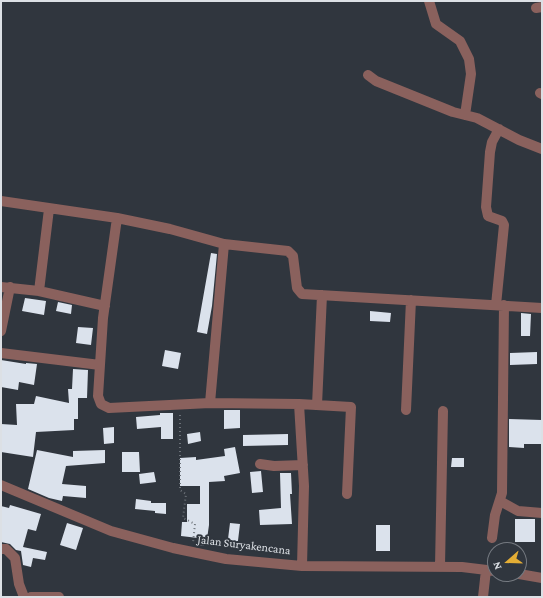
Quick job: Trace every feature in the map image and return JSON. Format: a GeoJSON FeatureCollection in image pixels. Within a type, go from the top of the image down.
{"type":"FeatureCollection","features":[{"type":"Feature","properties":{"kind":"street"},"geometry":{"type":"LineString","coordinates":[[429,1],[436,24],[460,41],[469,59],[471,74],[465,115]]}},
{"type":"Feature","properties":{"kind":"street"},"geometry":{"type":"LineString","coordinates":[[368,75],[376,81],[465,115],[477,118],[542,149]]}},
{"type":"Feature","properties":{"kind":"street"},"geometry":{"type":"LineString","coordinates":[[492,538],[495,515],[502,493],[500,305],[504,225],[502,221],[488,216],[486,207],[490,152],[492,142],[499,129]]}},
{"type":"Feature","properties":{"kind":"street"},"geometry":{"type":"LineString","coordinates":[[1,201],[117,218],[170,229],[224,244],[288,251],[293,256],[298,290],[302,294],[542,308]]}},
{"type":"Feature","properties":{"kind":"street"},"geometry":{"type":"LineString","coordinates":[[39,291],[49,209]]}},
{"type":"Feature","properties":{"kind":"street"},"geometry":{"type":"LineString","coordinates":[[117,218],[105,306],[98,396],[105,407],[210,403],[300,404],[351,407],[347,494]]}},
{"type":"Feature","properties":{"kind":"street"},"geometry":{"type":"LineString","coordinates":[[210,403],[224,244]]}},
{"type":"Feature","properties":{"kind":"street"},"geometry":{"type":"LineString","coordinates":[[1,331],[6,287],[39,291],[105,306]]}},
{"type":"Feature","properties":{"kind":"street"},"geometry":{"type":"LineString","coordinates":[[317,405],[322,295]]}},
{"type":"Feature","properties":{"kind":"street"},"geometry":{"type":"LineString","coordinates":[[406,410],[411,300]]}},
{"type":"Feature","properties":{"kind":"street"},"geometry":{"type":"LineString","coordinates":[[1,353],[100,365]]}},
{"type":"Feature","properties":{"kind":"street"},"geometry":{"type":"LineString","coordinates":[[300,404],[303,465],[302,566]]}},
{"type":"Feature","properties":{"kind":"street"},"geometry":{"type":"LineString","coordinates":[[440,566],[444,411]]}},
{"type":"Feature","properties":{"kind":"street"},"geometry":{"type":"LineString","coordinates":[[260,464],[274,466],[303,465]]}},
{"type":"Feature","properties":{"kind":"street","name":"Jalan Suryakencana"},"geometry":{"type":"LineString","coordinates":[[1,485],[112,531],[192,552],[226,559],[302,566],[440,566],[487,570]]}},
{"type":"Feature","properties":{"kind":"street"},"geometry":{"type":"LineString","coordinates":[[500,501],[518,511],[542,513]]}},
{"type":"Feature","properties":{"kind":"street"},"geometry":{"type":"LineString","coordinates":[[1,549],[6,549],[15,558],[19,584],[24,597]]}},
{"type":"Feature","properties":{"kind":"street"},"geometry":{"type":"LineString","coordinates":[[527,576],[542,578]]}},
{"type":"Feature","properties":{"kind":"street"},"geometry":{"type":"LineString","coordinates":[[483,597],[487,582]]}},
{"type":"Feature","properties":{"kind":"street"},"geometry":{"type":"LineString","coordinates":[[31,597],[60,597]]}},
{"type":"Feature","properties":{"kind":"path"},"geometry":{"type":"LineString","coordinates":[[180,404],[180,490],[186,494],[183,518],[195,524],[192,552]]}},
{"type":"Feature","properties":{"kind":"building"},"geometry":{"type":"Polygon","coordinates":[[[211,253],[217,254],[212,306],[207,334],[197,332],[211,253]]]}},
{"type":"Feature","properties":{"kind":"building"},"geometry":{"type":"Polygon","coordinates":[[[25,298],[46,301],[44,315],[22,311],[25,298]]]}},
{"type":"Feature","properties":{"kind":"building"},"geometry":{"type":"Polygon","coordinates":[[[58,302],[72,305],[71,314],[56,311],[58,302]]]}},
{"type":"Feature","properties":{"kind":"building"},"geometry":{"type":"Polygon","coordinates":[[[370,311],[391,313],[390,322],[370,321],[370,311]]]}},
{"type":"Feature","properties":{"kind":"building"},"geometry":{"type":"Polygon","coordinates":[[[521,313],[531,314],[530,336],[521,336],[521,313]]]}},
{"type":"Feature","properties":{"kind":"building"},"geometry":{"type":"Polygon","coordinates":[[[78,327],[93,328],[91,345],[76,343],[78,327]]]}},
{"type":"Feature","properties":{"kind":"building"},"geometry":{"type":"Polygon","coordinates":[[[165,350],[181,353],[178,369],[162,366],[165,350]]]}},
{"type":"Feature","properties":{"kind":"building"},"geometry":{"type":"Polygon","coordinates":[[[537,352],[537,364],[510,365],[510,353],[537,352]]]}},
{"type":"Feature","properties":{"kind":"building"},"geometry":{"type":"Polygon","coordinates":[[[1,360],[26,364],[37,364],[34,385],[19,382],[18,390],[1,387],[1,360]]]}},
{"type":"Feature","properties":{"kind":"building"},"geometry":{"type":"Polygon","coordinates":[[[73,369],[88,370],[87,398],[78,398],[78,419],[74,419],[74,430],[36,432],[33,457],[1,452],[1,424],[17,425],[16,404],[34,404],[36,396],[69,403],[68,389],[72,389],[73,369]]]}},
{"type":"Feature","properties":{"kind":"building"},"geometry":{"type":"Polygon","coordinates":[[[224,410],[240,410],[240,428],[224,429],[224,410]]]}},
{"type":"Feature","properties":{"kind":"building"},"geometry":{"type":"Polygon","coordinates":[[[160,413],[173,413],[173,439],[161,439],[161,427],[137,429],[136,417],[160,415],[160,413]]]}},
{"type":"Feature","properties":{"kind":"building"},"geometry":{"type":"Polygon","coordinates":[[[509,419],[542,420],[542,444],[524,444],[524,448],[509,447],[509,419]]]}},
{"type":"Feature","properties":{"kind":"building"},"geometry":{"type":"Polygon","coordinates":[[[114,427],[114,443],[104,444],[103,428],[114,427]]]}},
{"type":"Feature","properties":{"kind":"building"},"geometry":{"type":"Polygon","coordinates":[[[200,432],[201,441],[188,444],[187,434],[200,432]]]}},
{"type":"Feature","properties":{"kind":"building"},"geometry":{"type":"Polygon","coordinates":[[[288,434],[288,445],[243,446],[243,435],[288,434]]]}},
{"type":"Feature","properties":{"kind":"building"},"geometry":{"type":"Polygon","coordinates":[[[235,447],[240,473],[224,476],[225,481],[209,482],[209,525],[206,546],[197,545],[198,538],[181,536],[182,522],[187,522],[187,504],[200,504],[200,486],[180,486],[180,458],[196,457],[196,460],[225,456],[224,449],[235,447]]]}},
{"type":"Feature","properties":{"kind":"building"},"geometry":{"type":"Polygon","coordinates":[[[37,450],[73,457],[73,451],[105,450],[105,463],[66,466],[62,484],[86,486],[86,498],[63,496],[62,501],[49,498],[28,489],[37,450]]]}},
{"type":"Feature","properties":{"kind":"building"},"geometry":{"type":"Polygon","coordinates":[[[122,452],[139,452],[140,472],[122,472],[122,452]]]}},
{"type":"Feature","properties":{"kind":"building"},"geometry":{"type":"Polygon","coordinates":[[[452,458],[464,458],[464,467],[451,467],[452,458]]]}},
{"type":"Feature","properties":{"kind":"building"},"geometry":{"type":"Polygon","coordinates":[[[261,471],[263,492],[252,493],[250,472],[261,471]]]}},
{"type":"Feature","properties":{"kind":"building"},"geometry":{"type":"Polygon","coordinates":[[[154,472],[156,482],[140,484],[139,474],[154,472]]]}},
{"type":"Feature","properties":{"kind":"building"},"geometry":{"type":"Polygon","coordinates":[[[280,473],[291,473],[292,494],[290,494],[292,524],[260,525],[259,510],[281,508],[280,473]]]}},
{"type":"Feature","properties":{"kind":"building"},"geometry":{"type":"Polygon","coordinates":[[[136,499],[151,501],[151,503],[166,503],[166,514],[155,513],[155,511],[135,509],[136,499]]]}},
{"type":"Feature","properties":{"kind":"building"},"geometry":{"type":"Polygon","coordinates":[[[10,505],[41,514],[36,531],[28,529],[23,547],[47,552],[45,560],[33,558],[31,567],[23,565],[21,551],[16,550],[10,544],[1,542],[1,506],[9,508],[10,505]]]}},
{"type":"Feature","properties":{"kind":"building"},"geometry":{"type":"Polygon","coordinates":[[[515,519],[535,519],[535,542],[515,542],[515,519]]]}},
{"type":"Feature","properties":{"kind":"building"},"geometry":{"type":"Polygon","coordinates":[[[67,523],[83,528],[76,550],[60,545],[67,523]]]}},
{"type":"Feature","properties":{"kind":"building"},"geometry":{"type":"Polygon","coordinates":[[[230,523],[240,524],[237,549],[227,547],[230,523]]]}},
{"type":"Feature","properties":{"kind":"building"},"geometry":{"type":"Polygon","coordinates":[[[376,525],[390,525],[390,551],[376,551],[376,525]]]}}]}
